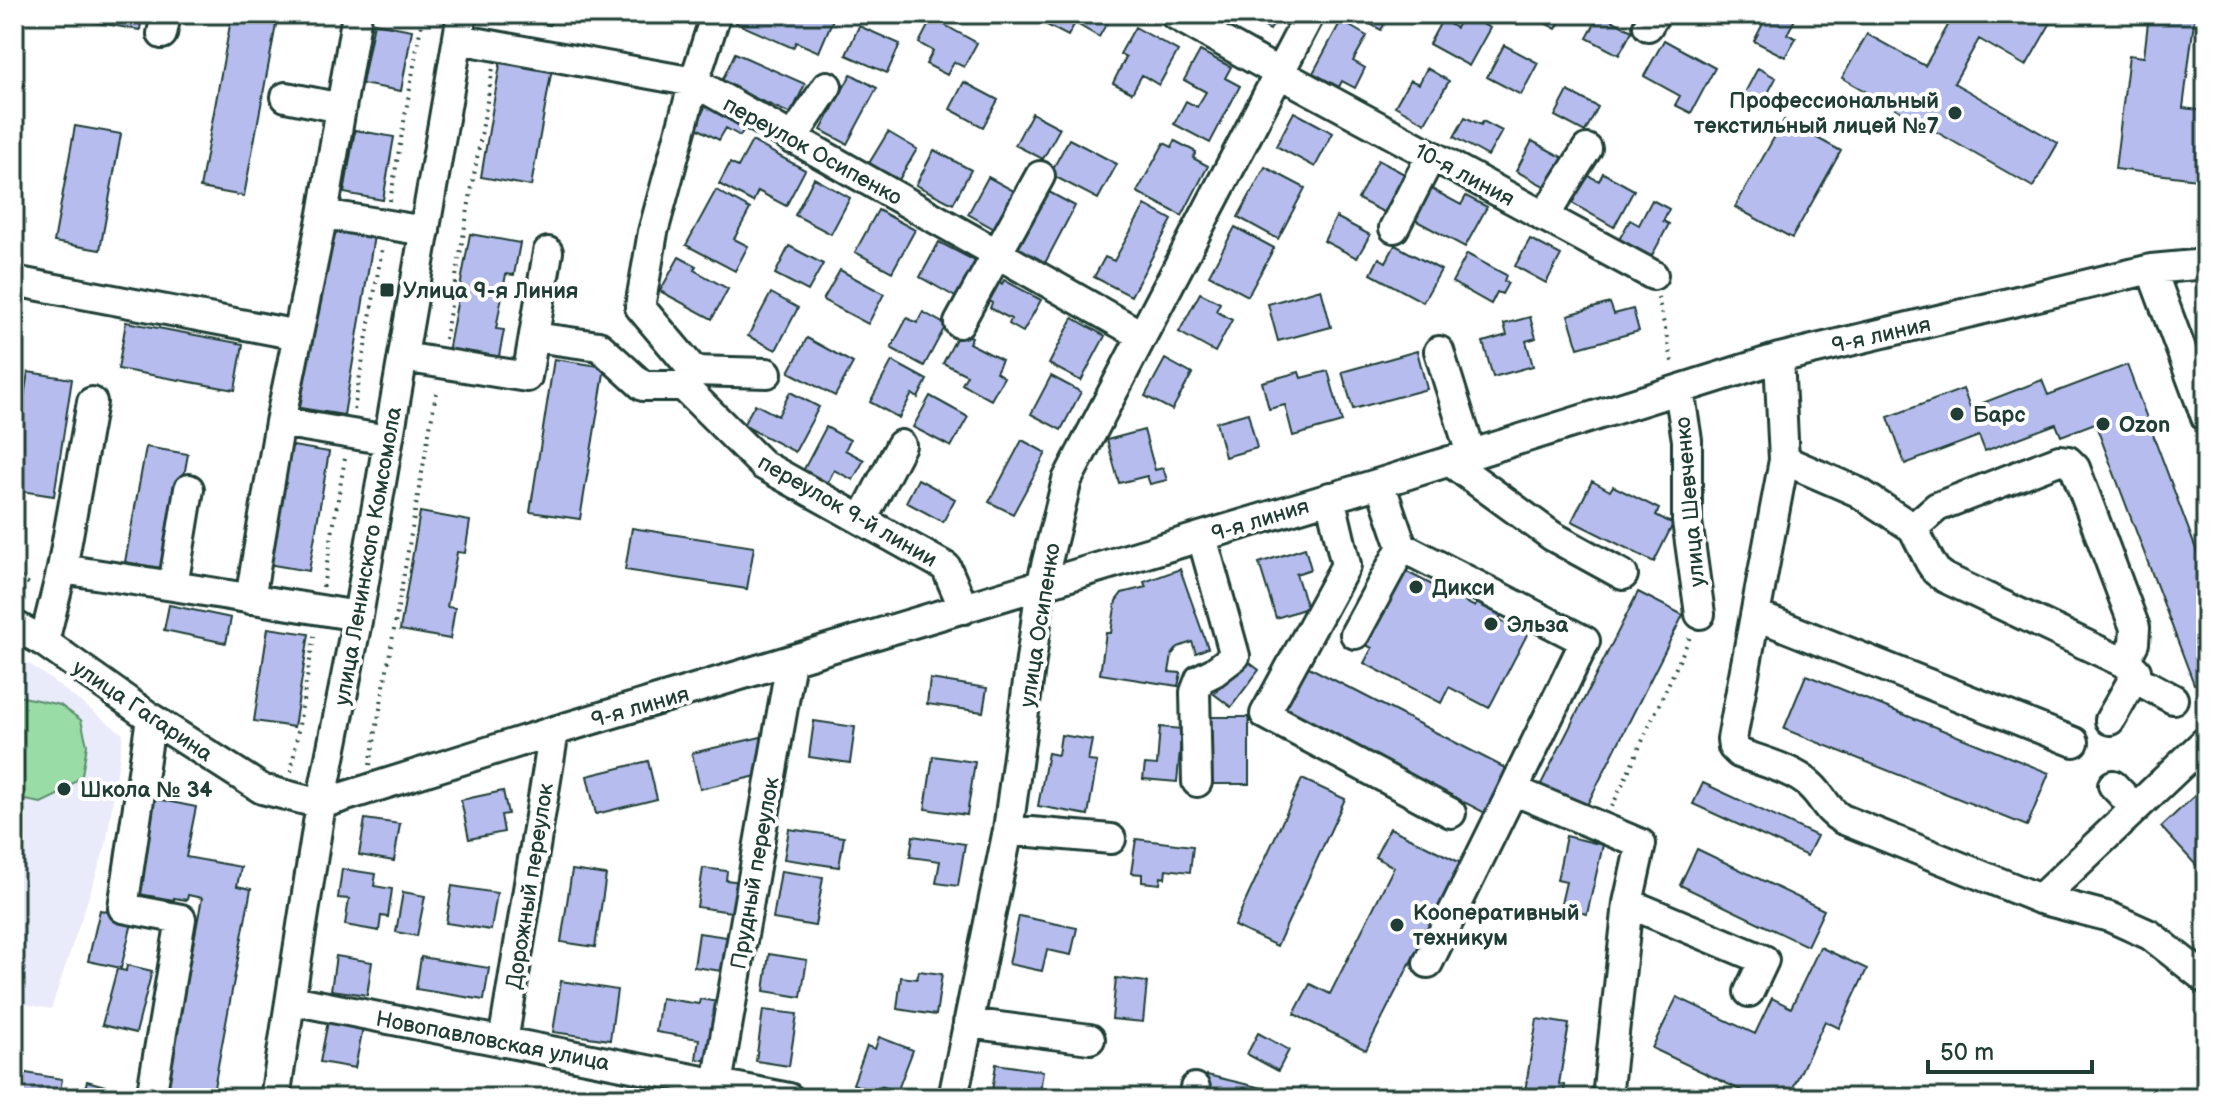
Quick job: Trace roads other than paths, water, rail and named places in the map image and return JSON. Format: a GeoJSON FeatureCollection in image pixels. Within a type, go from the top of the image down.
{"type":"FeatureCollection","features":[{"type":"Feature","properties":{"kind":"street"},"geometry":{"type":"LineString","coordinates":[[250,599],[280,422],[323,214],[357,14]]}},
{"type":"Feature","properties":{"kind":"street"},"geometry":{"type":"LineString","coordinates":[[694,82],[716,14]]}},
{"type":"Feature","properties":{"kind":"street","name":"10-я линия"},"geometry":{"type":"LineString","coordinates":[[1174,14],[1653,275]]}},
{"type":"Feature","properties":{"kind":"street","name":"улица Осипенко"},"geometry":{"type":"LineString","coordinates":[[953,1098],[1008,830],[1041,586],[1067,480],[1310,14]]}},
{"type":"Feature","properties":{"kind":"street","name":"переулок Осипенко"},"geometry":{"type":"LineString","coordinates":[[460,26],[497,45],[694,82],[1141,335]]}},
{"type":"Feature","properties":{"kind":"street","name":"улица Ленинского Комсомола"},"geometry":{"type":"LineString","coordinates":[[275,1098],[321,804],[358,616],[460,26]]}},
{"type":"Feature","properties":{"kind":"street","name":"переулок 9-й линии"},"geometry":{"type":"LineString","coordinates":[[694,82],[653,232],[640,307],[689,379],[763,465],[946,567],[964,609]]}},
{"type":"Feature","properties":{"kind":"street"},"geometry":{"type":"LineString","coordinates":[[792,139],[827,86]]}},
{"type":"Feature","properties":{"kind":"street"},"geometry":{"type":"LineString","coordinates":[[286,97],[341,108]]}},
{"type":"Feature","properties":{"kind":"street"},"geometry":{"type":"LineString","coordinates":[[1544,217],[1587,149]]}},
{"type":"Feature","properties":{"kind":"street"},"geometry":{"type":"LineString","coordinates":[[1394,228],[1431,156]]}},
{"type":"Feature","properties":{"kind":"street"},"geometry":{"type":"LineString","coordinates":[[959,323],[1040,176]]}},
{"type":"Feature","properties":{"kind":"street"},"geometry":{"type":"LineString","coordinates":[[323,214],[425,231]]}},
{"type":"Feature","properties":{"kind":"street"},"geometry":{"type":"LineString","coordinates":[[403,357],[527,377],[548,252]]}},
{"type":"Feature","properties":{"kind":"street","name":"9-я линия"},"geometry":{"type":"LineString","coordinates":[[321,804],[1380,483],[1779,358],[2151,269],[2206,264]]}},
{"type":"Feature","properties":{"kind":"street"},"geometry":{"type":"LineString","coordinates":[[2151,269],[2206,417]]}},
{"type":"Feature","properties":{"kind":"street"},"geometry":{"type":"LineString","coordinates":[[14,281],[298,335]]}},
{"type":"Feature","properties":{"kind":"street"},"geometry":{"type":"LineString","coordinates":[[534,337],[599,346],[643,386],[767,373]]}},
{"type":"Feature","properties":{"kind":"street"},"geometry":{"type":"LineString","coordinates":[[1439,351],[1460,457],[1552,536],[1623,575]]}},
{"type":"Feature","properties":{"kind":"street"},"geometry":{"type":"LineString","coordinates":[[1779,358],[1784,460],[1733,747],[1739,753],[1810,784],[1832,814],[1842,819],[2040,899],[2110,917],[2150,935],[2206,979]]}},
{"type":"Feature","properties":{"kind":"street","name":"улица Шевченко"},"geometry":{"type":"LineString","coordinates":[[1679,390],[1687,440],[1687,521],[1700,614]]}},
{"type":"Feature","properties":{"kind":"street"},"geometry":{"type":"LineString","coordinates":[[44,642],[62,569],[92,402]]}},
{"type":"Feature","properties":{"kind":"street"},"geometry":{"type":"LineString","coordinates":[[280,422],[388,440]]}},
{"type":"Feature","properties":{"kind":"street"},"geometry":{"type":"LineString","coordinates":[[862,520],[901,445]]}},
{"type":"Feature","properties":{"kind":"street"},"geometry":{"type":"LineString","coordinates":[[1784,460],[1858,492],[1913,528],[1930,562],[1945,578],[2129,670],[2173,699]]}},
{"type":"Feature","properties":{"kind":"street"},"geometry":{"type":"LineString","coordinates":[[1913,528],[1937,507],[2059,460],[2068,461],[2075,468],[2135,628],[2129,670],[2110,720]]}},
{"type":"Feature","properties":{"kind":"street"},"geometry":{"type":"LineString","coordinates":[[1380,483],[1402,547],[1585,641],[1428,963]]}},
{"type":"Feature","properties":{"kind":"street"},"geometry":{"type":"LineString","coordinates":[[173,586],[189,489]]}},
{"type":"Feature","properties":{"kind":"street"},"geometry":{"type":"LineString","coordinates":[[1330,497],[1346,565],[1265,714],[1451,813]]}},
{"type":"Feature","properties":{"kind":"street"},"geometry":{"type":"LineString","coordinates":[[1197,782],[1195,692],[1200,679],[1235,656],[1202,537]]}},
{"type":"Feature","properties":{"kind":"street"},"geometry":{"type":"LineString","coordinates":[[1355,634],[1402,547]]}},
{"type":"Feature","properties":{"kind":"street"},"geometry":{"type":"LineString","coordinates":[[62,569],[358,616]]}},
{"type":"Feature","properties":{"kind":"street"},"geometry":{"type":"LineString","coordinates":[[1755,615],[2074,742]]}},
{"type":"Feature","properties":{"kind":"street","name":"улица Гагарина"},"geometry":{"type":"LineString","coordinates":[[14,625],[262,789],[321,804]]}},
{"type":"Feature","properties":{"kind":"street","name":"Прудный переулок"},"geometry":{"type":"LineString","coordinates":[[717,1084],[791,661]]}},
{"type":"Feature","properties":{"kind":"street"},"geometry":{"type":"LineString","coordinates":[[151,718],[123,908],[181,919],[151,1098]]}},
{"type":"Feature","properties":{"kind":"street","name":"Дорожный переулок"},"geometry":{"type":"LineString","coordinates":[[503,1042],[554,731]]}},
{"type":"Feature","properties":{"kind":"street"},"geometry":{"type":"LineString","coordinates":[[2040,899],[2206,741]]}},
{"type":"Feature","properties":{"kind":"street"},"geometry":{"type":"LineString","coordinates":[[2113,785],[2135,808]]}},
{"type":"Feature","properties":{"kind":"street"},"geometry":{"type":"LineString","coordinates":[[1513,790],[1641,844],[1628,903],[1607,1098]]}},
{"type":"Feature","properties":{"kind":"street"},"geometry":{"type":"LineString","coordinates":[[1008,830],[1111,839]]}},
{"type":"Feature","properties":{"kind":"street"},"geometry":{"type":"LineString","coordinates":[[1628,903],[1764,960],[1749,992]]}},
{"type":"Feature","properties":{"kind":"street","name":"Новопавловская улица"},"geometry":{"type":"LineString","coordinates":[[292,1000],[789,1098]]}},
{"type":"Feature","properties":{"kind":"street"},"geometry":{"type":"LineString","coordinates":[[968,1023],[1090,1039]]}},
{"type":"Feature","properties":{"kind":"place","name":"Профессиональный текстильный лицей №7"},"geometry":{"type":"Point","coordinates":[1955,113]}},
{"type":"Feature","properties":{"kind":"place","name":"Улица 9-я Линия"},"geometry":{"type":"Point","coordinates":[387,290]}},
{"type":"Feature","properties":{"kind":"place","name":"Барс"},"geometry":{"type":"Point","coordinates":[1957,414]}},
{"type":"Feature","properties":{"kind":"place","name":"Ozon"},"geometry":{"type":"Point","coordinates":[2103,424]}},
{"type":"Feature","properties":{"kind":"place","name":"Дикси"},"geometry":{"type":"Point","coordinates":[1416,587]}},
{"type":"Feature","properties":{"kind":"place","name":"Эльза"},"geometry":{"type":"Point","coordinates":[1491,624]}},
{"type":"Feature","properties":{"kind":"place","name":"Школа № 34"},"geometry":{"type":"Point","coordinates":[64,789]}},
{"type":"Feature","properties":{"kind":"place","name":"Кооперативный техникум"},"geometry":{"type":"Point","coordinates":[1397,925]}}]}
